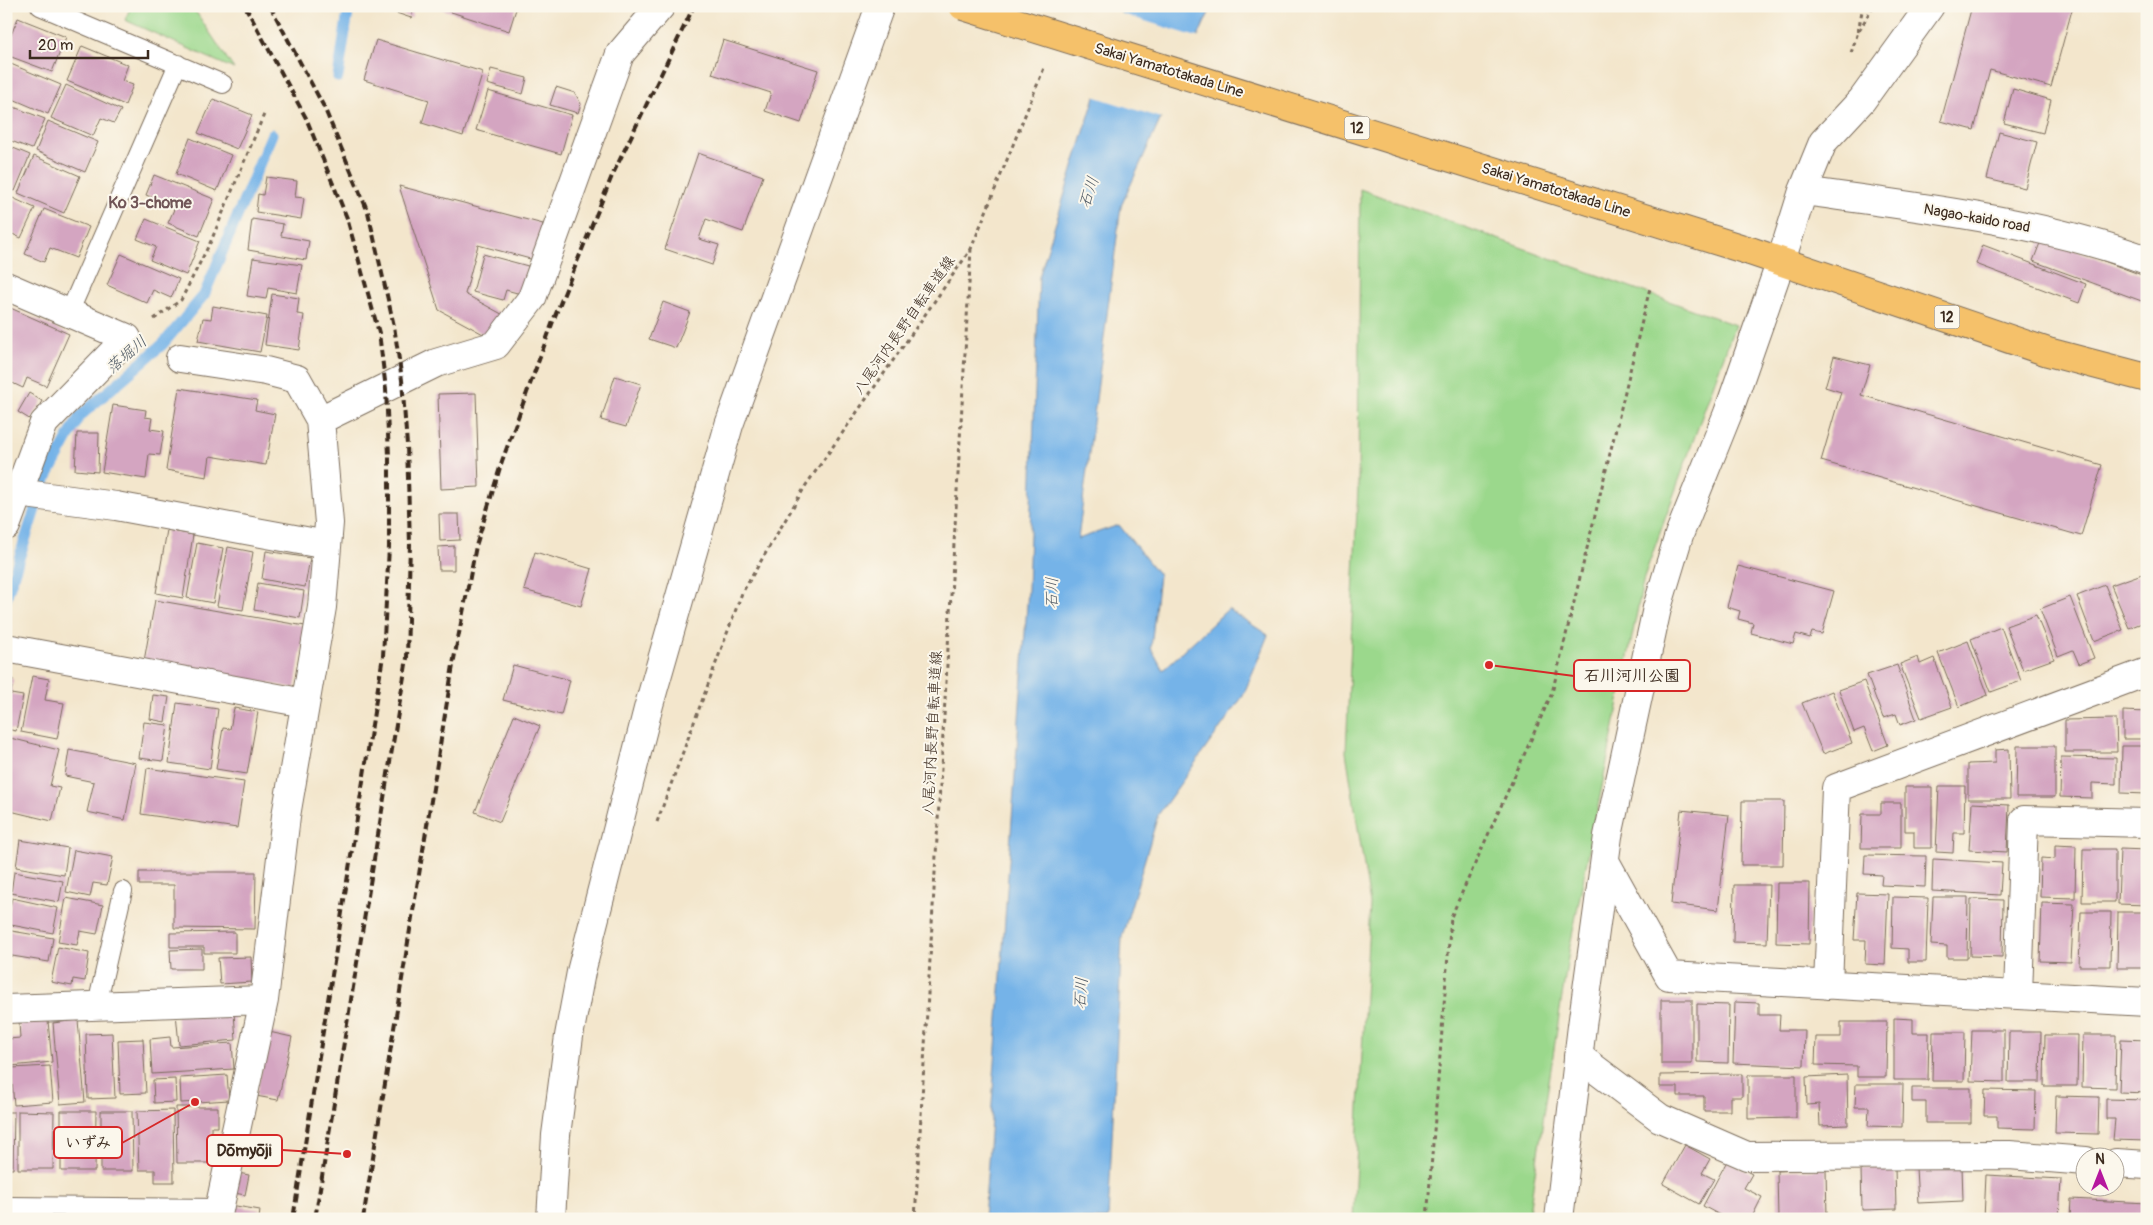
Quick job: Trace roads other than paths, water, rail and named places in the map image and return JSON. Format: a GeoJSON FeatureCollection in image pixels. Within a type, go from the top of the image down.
{"type":"FeatureCollection","features":[{"type":"Feature","properties":{"kind":"main road","name":"Sakai Yamatotakada Line"},"geometry":{"type":"LineString","coordinates":[[963,6],[1750,250],[2048,352],[2147,378]]}},
{"type":"Feature","properties":{"kind":"street"},"geometry":{"type":"LineString","coordinates":[[320,420],[436,363],[496,345],[532,298],[620,54],[661,6]]}},
{"type":"Feature","properties":{"kind":"street"},"geometry":{"type":"LineString","coordinates":[[551,1219],[556,1135],[569,1036],[579,981],[649,705],[729,425],[880,6]]}},
{"type":"Feature","properties":{"kind":"street"},"geometry":{"type":"LineString","coordinates":[[1559,1219],[1578,1056],[1608,836],[1657,608],[1679,535],[1728,413],[1781,261],[1803,191],[1822,142],[1862,100],[1930,6]]}},
{"type":"Feature","properties":{"kind":"street","name":"Nagao-kaido road"},"geometry":{"type":"LineString","coordinates":[[1803,191],[1981,216],[2110,247],[2147,260]]}},
{"type":"Feature","properties":{"kind":"street"},"geometry":{"type":"LineString","coordinates":[[6,286],[127,338],[44,423],[31,495],[6,526]]}},
{"type":"Feature","properties":{"kind":"street"},"geometry":{"type":"LineString","coordinates":[[180,358],[266,371],[297,379],[320,420],[329,523],[322,607],[286,816],[264,1000],[218,1214]]}},
{"type":"Feature","properties":{"kind":"street"},"geometry":{"type":"LineString","coordinates":[[31,495],[116,506],[327,545]]}},
{"type":"Feature","properties":{"kind":"street"},"geometry":{"type":"LineString","coordinates":[[6,648],[305,703]]}},
{"type":"Feature","properties":{"kind":"street"},"geometry":{"type":"LineString","coordinates":[[1828,985],[1836,788],[2147,672]]}},
{"type":"Feature","properties":{"kind":"street"},"geometry":{"type":"LineString","coordinates":[[2018,995],[2024,820],[2147,823]]}},
{"type":"Feature","properties":{"kind":"street"},"geometry":{"type":"LineString","coordinates":[[1605,861],[1669,976],[2147,1002]]}},
{"type":"Feature","properties":{"kind":"street"},"geometry":{"type":"LineString","coordinates":[[6,1008],[264,1000]]}},
{"type":"Feature","properties":{"kind":"street"},"geometry":{"type":"LineString","coordinates":[[1578,1056],[1660,1118],[1747,1156],[2009,1155],[2076,1160]]}},
{"type":"Feature","properties":{"kind":"street"},"geometry":{"type":"LineString","coordinates":[[2126,1164],[2147,1166]]}},
{"type":"Feature","properties":{"kind":"lane"},"geometry":{"type":"LineString","coordinates":[[40,6],[223,84]]}},
{"type":"Feature","properties":{"kind":"lane"},"geometry":{"type":"LineString","coordinates":[[69,312],[178,64]]}},
{"type":"Feature","properties":{"kind":"lane"},"geometry":{"type":"LineString","coordinates":[[97,1006],[124,891]]}},
{"type":"Feature","properties":{"kind":"lane"},"geometry":{"type":"LineString","coordinates":[[6,1206],[218,1214]]}},
{"type":"Feature","properties":{"kind":"water","name":"石川"},"geometry":{"type":"Polygon","coordinates":[[[1123,6],[1212,6],[1121,206],[1078,539],[1119,525],[1159,575],[1151,648],[1163,670],[1228,609],[1268,635],[1243,696],[1158,815],[1122,937],[1108,1219],[984,1219],[1028,590],[1039,277],[1123,6]]]}},
{"type":"Feature","properties":{"kind":"waterway","name":"落堀川"},"geometry":{"type":"LineString","coordinates":[[338,77],[349,6]]}},
{"type":"Feature","properties":{"kind":"waterway","name":"落堀川"},"geometry":{"type":"LineString","coordinates":[[6,598],[44,482],[80,416],[163,344],[204,295],[272,134]]}},
{"type":"Feature","properties":{"kind":"railway"},"geometry":{"type":"LineString","coordinates":[[245,6],[306,118],[347,218],[379,333],[386,389],[389,456],[389,547],[383,656],[293,1219]]}},
{"type":"Feature","properties":{"kind":"railway"},"geometry":{"type":"LineString","coordinates":[[270,6],[324,107],[368,212],[394,326],[402,380],[407,445],[410,544],[407,658],[315,1219]]}},
{"type":"Feature","properties":{"kind":"railway"},"geometry":{"type":"LineString","coordinates":[[363,1219],[454,659],[476,546],[502,461],[555,316],[612,176],[694,6]]}},
{"type":"Feature","properties":{"kind":"place","name":"石川河川公園"},"geometry":{"type":"Point","coordinates":[1489,665]}},
{"type":"Feature","properties":{"kind":"place","name":"いずみ"},"geometry":{"type":"Point","coordinates":[195,1102]}},
{"type":"Feature","properties":{"kind":"place","name":"Dōmyōji"},"geometry":{"type":"Point","coordinates":[347,1154]}},
{"type":"Feature","properties":{"kind":"district","name":"Ko 3-chome"},"geometry":{"type":"Point","coordinates":[150,202]}}]}
